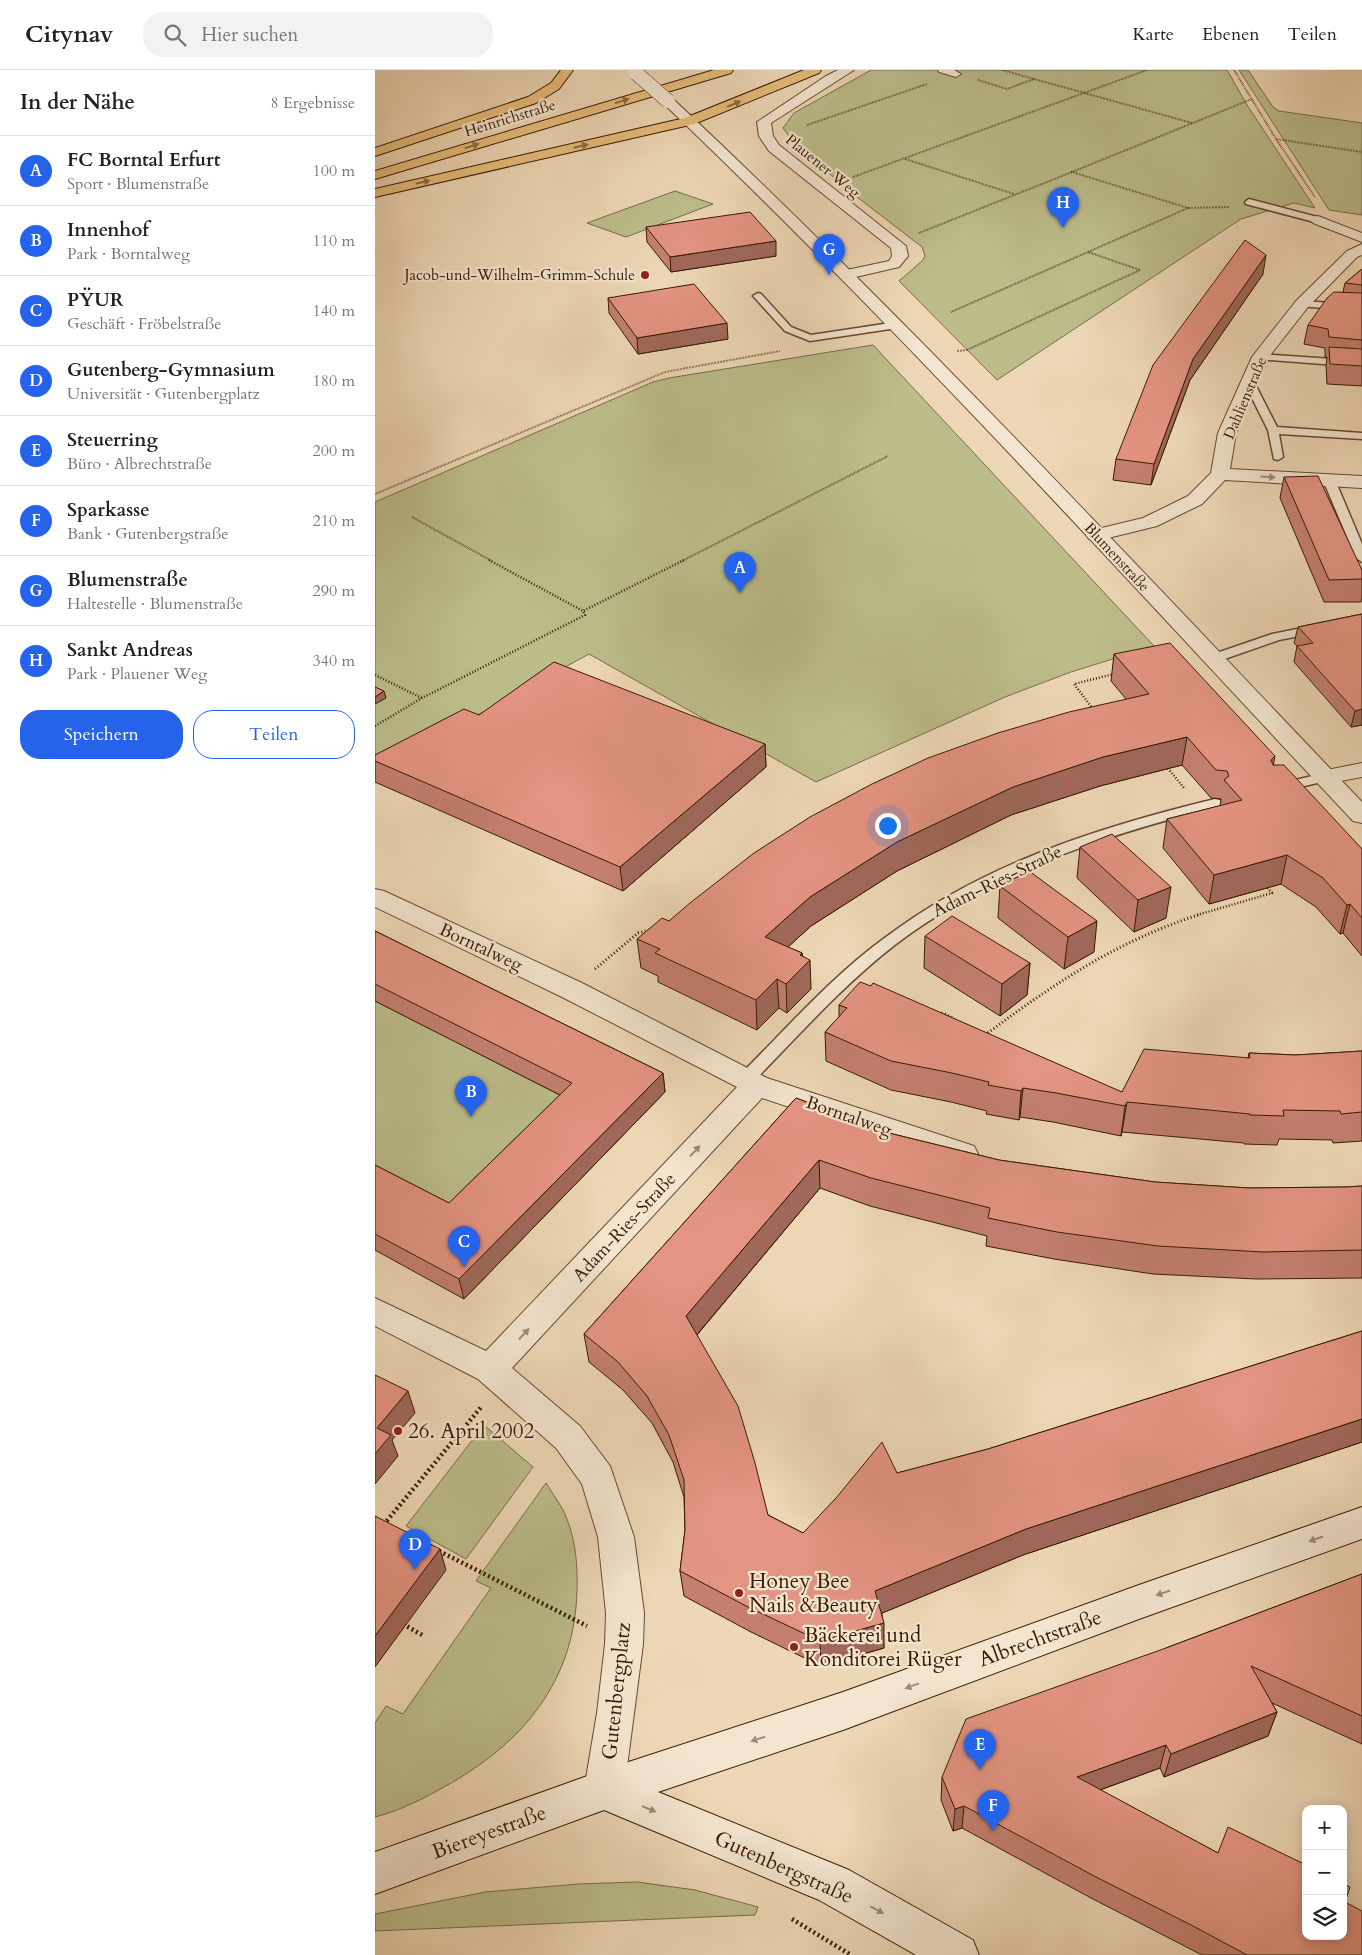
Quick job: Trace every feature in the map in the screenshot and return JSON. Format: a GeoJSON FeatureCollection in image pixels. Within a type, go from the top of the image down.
{"type":"FeatureCollection","features":[{"type":"Feature","properties":{"kind":"highway"},"geometry":{"type":"LineString","coordinates":[[375,152],[532,100],[555,86],[567,70]]}},
{"type":"Feature","properties":{"kind":"highway","name":"Heinrichstraße"},"geometry":{"type":"LineString","coordinates":[[375,162],[637,75],[688,70]]}},
{"type":"Feature","properties":{"kind":"highway","name":"Heinrichstraße"},"geometry":{"type":"LineString","coordinates":[[375,175],[727,70]]}},
{"type":"Feature","properties":{"kind":"highway"},"geometry":{"type":"LineString","coordinates":[[375,193],[689,121],[815,70]]}},
{"type":"Feature","properties":{"kind":"street","name":"Plauener Weg"},"geometry":{"type":"LineString","coordinates":[[848,70],[830,79],[764,122],[766,136],[774,148],[891,240]]}},
{"type":"Feature","properties":{"kind":"street"},"geometry":{"type":"LineString","coordinates":[[943,70],[955,74]]}},
{"type":"Feature","properties":{"kind":"street","name":"Blumenstraße"},"geometry":{"type":"LineString","coordinates":[[637,75],[689,121],[897,324],[1362,816]]}},
{"type":"Feature","properties":{"kind":"street"},"geometry":{"type":"LineString","coordinates":[[1318,220],[1362,238]]}},
{"type":"Feature","properties":{"kind":"street"},"geometry":{"type":"LineString","coordinates":[[847,274],[894,264],[900,256],[898,246],[891,240]]}},
{"type":"Feature","properties":{"kind":"street","name":"Dahlienstraße"},"geometry":{"type":"LineString","coordinates":[[1220,474],[1227,433],[1261,357],[1302,304],[1359,253]]}},
{"type":"Feature","properties":{"kind":"street"},"geometry":{"type":"LineString","coordinates":[[1096,535],[1151,522],[1195,500],[1220,474],[1362,482]]}},
{"type":"Feature","properties":{"kind":"street"},"geometry":{"type":"LineString","coordinates":[[1325,777],[1362,770]]}},
{"type":"Feature","properties":{"kind":"street","name":"Borntalweg"},"geometry":{"type":"LineString","coordinates":[[375,897],[572,990],[751,1082],[954,1152],[991,1160]]}},
{"type":"Feature","properties":{"kind":"street","name":"Adam-Ries-Straße"},"geometry":{"type":"LineString","coordinates":[[490,1369],[751,1082]]}},
{"type":"Feature","properties":{"kind":"street","name":"Gutenbergplatz"},"geometry":{"type":"LineString","coordinates":[[375,1311],[490,1369],[568,1437],[598,1477],[616,1537],[625,1613],[624,1644],[616,1713],[604,1790]]}},
{"type":"Feature","properties":{"kind":"street","name":"Albrechtstraße"},"geometry":{"type":"LineString","coordinates":[[604,1790],[843,1711],[1139,1602],[1362,1523]]}},
{"type":"Feature","properties":{"kind":"street","name":"Biereyestraße"},"geometry":{"type":"LineString","coordinates":[[375,1873],[604,1790]]}},
{"type":"Feature","properties":{"kind":"street","name":"Gutenbergstraße"},"geometry":{"type":"LineString","coordinates":[[604,1790],[834,1885],[958,1955]]}},
{"type":"Feature","properties":{"kind":"lane"},"geometry":{"type":"LineString","coordinates":[[1249,202],[1318,220]]}},
{"type":"Feature","properties":{"kind":"lane"},"geometry":{"type":"LineString","coordinates":[[758,296],[788,329],[810,338],[897,324]]}},
{"type":"Feature","properties":{"kind":"lane"},"geometry":{"type":"LineString","coordinates":[[1302,304],[1362,308]]}},
{"type":"Feature","properties":{"kind":"lane"},"geometry":{"type":"LineString","coordinates":[[1261,357],[1362,364]]}},
{"type":"Feature","properties":{"kind":"lane"},"geometry":{"type":"LineString","coordinates":[[1249,382],[1273,430],[1278,457]]}},
{"type":"Feature","properties":{"kind":"lane"},"geometry":{"type":"LineString","coordinates":[[1273,430],[1362,436]]}},
{"type":"Feature","properties":{"kind":"lane"},"geometry":{"type":"LineString","coordinates":[[1329,480],[1362,558]]}},
{"type":"Feature","properties":{"kind":"lane"},"geometry":{"type":"LineString","coordinates":[[1213,659],[1276,637],[1362,620]]}},
{"type":"Feature","properties":{"kind":"lane"},"geometry":{"type":"LineString","coordinates":[[1274,789],[1325,777]]}},
{"type":"Feature","properties":{"kind":"lane","name":"Adam-Ries-Straße"},"geometry":{"type":"LineString","coordinates":[[751,1082],[843,982],[891,941],[929,915],[976,888],[1081,841],[1169,814],[1215,803]]}},
{"type":"Feature","properties":{"kind":"path"},"geometry":{"type":"LineString","coordinates":[[1002,70],[1192,124]]}},
{"type":"Feature","properties":{"kind":"path"},"geometry":{"type":"LineString","coordinates":[[853,177],[1147,70]]}},
{"type":"Feature","properties":{"kind":"path"},"geometry":{"type":"LineString","coordinates":[[1234,70],[1276,139],[1322,208],[1318,220]]}},
{"type":"Feature","properties":{"kind":"path"},"geometry":{"type":"LineString","coordinates":[[766,136],[785,132],[955,74],[1007,88],[1034,79]]}},
{"type":"Feature","properties":{"kind":"path"},"geometry":{"type":"LineString","coordinates":[[891,240],[910,237],[1252,99]]}},
{"type":"Feature","properties":{"kind":"path"},"geometry":{"type":"LineString","coordinates":[[1276,139],[1362,152]]}},
{"type":"Feature","properties":{"kind":"path"},"geometry":{"type":"LineString","coordinates":[[904,158],[1014,194]]}},
{"type":"Feature","properties":{"kind":"path"},"geometry":{"type":"LineString","coordinates":[[951,312],[1188,208],[1071,172]]}},
{"type":"Feature","properties":{"kind":"path"},"geometry":{"type":"LineString","coordinates":[[927,356],[967,350],[1140,270],[1088,252]]}},
{"type":"Feature","properties":{"kind":"path"},"geometry":{"type":"LineString","coordinates":[[375,494],[665,372],[786,350]]}},
{"type":"Feature","properties":{"kind":"path"},"geometry":{"type":"LineString","coordinates":[[583,611],[887,456]]}},
{"type":"Feature","properties":{"kind":"path"},"geometry":{"type":"LineString","coordinates":[[411,517],[583,611]]}},
{"type":"Feature","properties":{"kind":"path"},"geometry":{"type":"LineString","coordinates":[[375,726],[422,698],[585,615],[583,611]]}},
{"type":"Feature","properties":{"kind":"path"},"geometry":{"type":"LineString","coordinates":[[1097,714],[1074,684],[1121,672]]}},
{"type":"Feature","properties":{"kind":"path"},"geometry":{"type":"LineString","coordinates":[[375,675],[422,698]]}},
{"type":"Feature","properties":{"kind":"path"},"geometry":{"type":"LineString","coordinates":[[1161,761],[1167,767]]}},
{"type":"Feature","properties":{"kind":"path"},"geometry":{"type":"LineString","coordinates":[[979,1032],[985,1036],[1065,978],[1137,938],[1211,910],[1272,894],[1260,879]]}},
{"type":"Feature","properties":{"kind":"path"},"geometry":{"type":"LineString","coordinates":[[572,990],[638,933],[655,929]]}},
{"type":"Feature","properties":{"kind":"path"},"geometry":{"type":"LineString","coordinates":[[934,1013],[943,1013],[958,1021]]}},
{"type":"Feature","properties":{"kind":"path"},"geometry":{"type":"LineString","coordinates":[[394,1527],[385,1523],[473,1417]]}},
{"type":"Feature","properties":{"kind":"path"},"geometry":{"type":"LineString","coordinates":[[437,1550],[624,1644]]}},
{"type":"Feature","properties":{"kind":"path"},"geometry":{"type":"LineString","coordinates":[[399,1622],[424,1636]]}},
{"type":"Feature","properties":{"kind":"path"},"geometry":{"type":"LineString","coordinates":[[792,1919],[851,1955]]}},
{"type":"Feature","properties":{"kind":"green space"},"geometry":{"type":"Polygon","coordinates":[[[871,70],[1227,70],[1247,105],[1315,208],[1294,203],[1241,219],[997,380],[899,281],[922,261],[925,256],[922,247],[857,197],[795,144],[783,128],[794,113],[871,70]]]}},
{"type":"Feature","properties":{"kind":"green space"},"geometry":{"type":"Polygon","coordinates":[[[1239,70],[1248,70],[1273,107],[1279,111],[1362,123],[1362,215],[1329,210],[1239,70]]]}},
{"type":"Feature","properties":{"kind":"green space"},"geometry":{"type":"Polygon","coordinates":[[[675,191],[713,204],[626,237],[587,223],[675,191]]]}},
{"type":"Feature","properties":{"kind":"green space"},"geometry":{"type":"Polygon","coordinates":[[[873,345],[1154,646],[1071,672],[1005,697],[816,782],[589,654],[375,771],[375,502],[653,382],[873,345]]]}},
{"type":"Feature","properties":{"kind":"green space"},"geometry":{"type":"Polygon","coordinates":[[[375,1001],[579,1105],[461,1226],[375,1181],[375,1001]]]}},
{"type":"Feature","properties":{"kind":"green space"},"geometry":{"type":"Polygon","coordinates":[[[484,1425],[533,1467],[466,1559],[406,1526],[484,1425]]]}},
{"type":"Feature","properties":{"kind":"green space"},"geometry":{"type":"Polygon","coordinates":[[[546,1483],[562,1508],[570,1528],[575,1548],[577,1569],[574,1623],[566,1654],[555,1681],[539,1707],[520,1730],[472,1770],[419,1800],[375,1817],[375,1723],[386,1706],[403,1714],[491,1588],[476,1581],[546,1483]]]}},
{"type":"Feature","properties":{"kind":"green space"},"geometry":{"type":"Polygon","coordinates":[[[637,1882],[695,1890],[758,1907],[755,1915],[375,1931],[375,1914],[485,1892],[578,1884],[637,1882]]]}},
{"type":"Feature","properties":{"kind":"building"},"geometry":{"type":"Polygon","coordinates":[[[750,212],[776,241],[670,257],[646,227],[750,212]]]}},
{"type":"Feature","properties":{"kind":"building"},"geometry":{"type":"Polygon","coordinates":[[[1245,240],[1266,255],[1193,359],[1154,464],[1116,459],[1153,365],[1245,240]]]}},
{"type":"Feature","properties":{"kind":"building"},"geometry":{"type":"Polygon","coordinates":[[[1362,269],[1362,285],[1345,283],[1362,269]]]}},
{"type":"Feature","properties":{"kind":"building"},"geometry":{"type":"Polygon","coordinates":[[[694,284],[727,323],[637,338],[608,298],[694,284]]]}},
{"type":"Feature","properties":{"kind":"building"},"geometry":{"type":"Polygon","coordinates":[[[1334,292],[1362,293],[1362,340],[1329,337],[1328,329],[1308,325],[1327,298],[1334,292]]]}},
{"type":"Feature","properties":{"kind":"building"},"geometry":{"type":"Polygon","coordinates":[[[1329,347],[1362,349],[1362,366],[1330,364],[1329,347]]]}},
{"type":"Feature","properties":{"kind":"building"},"geometry":{"type":"Polygon","coordinates":[[[1318,476],[1362,570],[1362,579],[1329,580],[1284,477],[1318,476]]]}},
{"type":"Feature","properties":{"kind":"building"},"geometry":{"type":"Polygon","coordinates":[[[1362,614],[1362,709],[1355,711],[1297,646],[1313,643],[1298,627],[1362,614]]]}},
{"type":"Feature","properties":{"kind":"building"},"geometry":{"type":"Polygon","coordinates":[[[1170,643],[1275,756],[1271,760],[1273,765],[1284,765],[1362,849],[1362,918],[1350,904],[1347,905],[1323,878],[1287,855],[1214,875],[1167,819],[1242,800],[1224,780],[1229,776],[1227,771],[1216,770],[1187,737],[1103,757],[1013,787],[897,842],[810,897],[765,937],[802,953],[800,955],[810,960],[786,984],[777,979],[756,1000],[655,953],[660,949],[637,939],[662,918],[669,921],[754,853],[810,817],[872,784],[928,758],[998,733],[1069,712],[1149,694],[1114,654],[1170,643]]]}},
{"type":"Feature","properties":{"kind":"building"},"geometry":{"type":"Polygon","coordinates":[[[554,662],[765,744],[620,867],[375,761],[375,755],[464,709],[479,715],[554,662]]]}},
{"type":"Feature","properties":{"kind":"building"},"geometry":{"type":"Polygon","coordinates":[[[375,687],[384,691],[375,697],[375,687]]]}},
{"type":"Feature","properties":{"kind":"building"},"geometry":{"type":"Polygon","coordinates":[[[1112,834],[1171,887],[1138,900],[1080,847],[1112,834]]]}},
{"type":"Feature","properties":{"kind":"building"},"geometry":{"type":"Polygon","coordinates":[[[1029,871],[1097,921],[1068,937],[1000,886],[1029,871]]]}},
{"type":"Feature","properties":{"kind":"building"},"geometry":{"type":"Polygon","coordinates":[[[952,916],[1030,963],[1002,984],[925,936],[952,916]]]}},
{"type":"Feature","properties":{"kind":"building"},"geometry":{"type":"Polygon","coordinates":[[[375,931],[663,1073],[459,1279],[375,1234],[375,1165],[449,1203],[572,1083],[375,984],[375,931]]]}},
{"type":"Feature","properties":{"kind":"building"},"geometry":{"type":"Polygon","coordinates":[[[860,982],[871,986],[873,983],[1122,1092],[1144,1049],[1250,1058],[1249,1053],[1296,1055],[1362,1051],[1362,1112],[1341,1114],[1340,1111],[1283,1110],[1284,1116],[1250,1115],[1127,1102],[1125,1106],[1056,1093],[1023,1088],[1021,1091],[988,1085],[989,1082],[891,1061],[825,1032],[847,1008],[839,1005],[860,982]]]}},
{"type":"Feature","properties":{"kind":"building"},"geometry":{"type":"Polygon","coordinates":[[[796,1098],[893,1134],[999,1160],[1155,1182],[1249,1188],[1362,1186],[1362,1250],[1263,1252],[1158,1246],[1057,1232],[988,1218],[990,1208],[871,1178],[819,1160],[686,1316],[738,1406],[768,1515],[803,1533],[836,1498],[882,1442],[897,1473],[988,1449],[1362,1331],[1362,1419],[1026,1529],[875,1591],[884,1623],[820,1641],[748,1607],[680,1571],[685,1530],[684,1480],[669,1435],[647,1396],[618,1362],[584,1334],[796,1098]]]}},
{"type":"Feature","properties":{"kind":"building"},"geometry":{"type":"Polygon","coordinates":[[[375,1375],[408,1391],[377,1428],[391,1435],[375,1454],[375,1375]]]}},
{"type":"Feature","properties":{"kind":"building"},"geometry":{"type":"Polygon","coordinates":[[[375,1516],[440,1549],[375,1636],[375,1516]]]}},
{"type":"Feature","properties":{"kind":"building"},"geometry":{"type":"Polygon","coordinates":[[[1362,1574],[1362,1716],[1251,1666],[1277,1712],[1171,1754],[1166,1745],[1077,1777],[1218,1853],[1228,1827],[1302,1863],[1302,1940],[1347,1940],[1347,1903],[1362,1911],[1362,1955],[1247,1955],[964,1806],[955,1809],[942,1777],[966,1719],[1166,1648],[1362,1574]]]}},
{"type":"Feature","properties":{"kind":"place","name":"Sankt Andreas"},"geometry":{"type":"Point","coordinates":[1063,228]}},
{"type":"Feature","properties":{"kind":"place","name":"Jacob-und-Wilhelm-Grimm-Schule"},"geometry":{"type":"Point","coordinates":[645,275]}},
{"type":"Feature","properties":{"kind":"place","name":"Blumenstraße"},"geometry":{"type":"Point","coordinates":[829,275]}},
{"type":"Feature","properties":{"kind":"place","name":"FC Borntal Erfurt"},"geometry":{"type":"Point","coordinates":[740,593]}},
{"type":"Feature","properties":{"kind":"place","name":"Innenhof"},"geometry":{"type":"Point","coordinates":[471,1117]}},
{"type":"Feature","properties":{"kind":"place","name":"PŸUR"},"geometry":{"type":"Point","coordinates":[464,1267]}},
{"type":"Feature","properties":{"kind":"place","name":"26. April 2002"},"geometry":{"type":"Point","coordinates":[398,1431]}},
{"type":"Feature","properties":{"kind":"place","name":"Gutenberg-Gymnasium"},"geometry":{"type":"Point","coordinates":[415,1570]}},
{"type":"Feature","properties":{"kind":"place","name":"Honey Bee Nails &Beauty"},"geometry":{"type":"Point","coordinates":[739,1593]}},
{"type":"Feature","properties":{"kind":"place","name":"Bäckerei und Konditorei Rüger"},"geometry":{"type":"Point","coordinates":[794,1647]}},
{"type":"Feature","properties":{"kind":"place","name":"Steuerring"},"geometry":{"type":"Point","coordinates":[980,1770]}},
{"type":"Feature","properties":{"kind":"place","name":"Sparkasse"},"geometry":{"type":"Point","coordinates":[993,1831]}}]}
